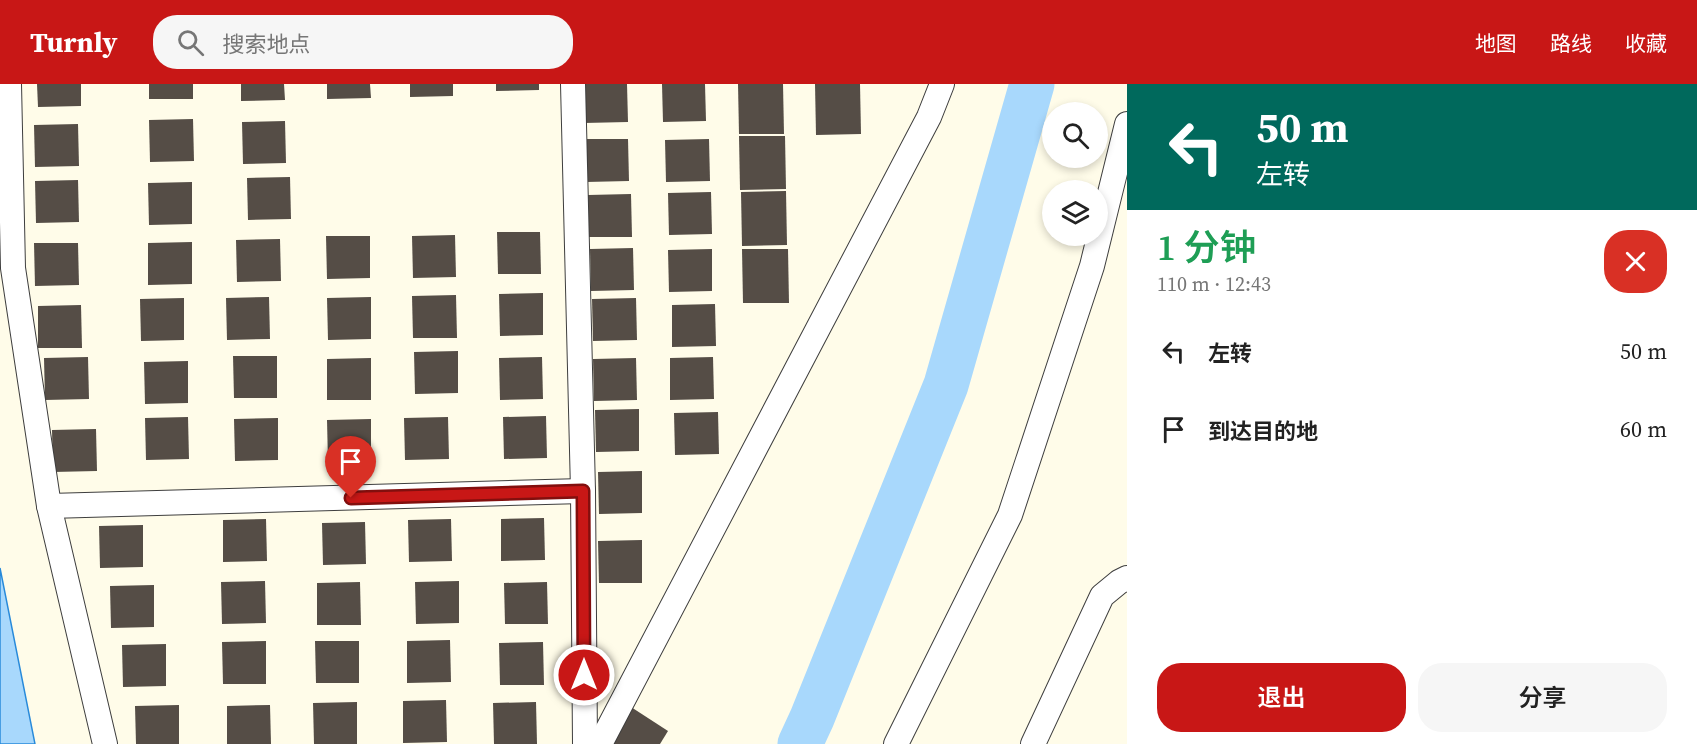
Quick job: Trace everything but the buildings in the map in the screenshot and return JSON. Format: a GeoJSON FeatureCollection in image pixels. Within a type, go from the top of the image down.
{"type":"FeatureCollection","features":[{"type":"Feature","properties":{"kind":"street"},"geometry":{"type":"LineString","coordinates":[[9,84],[12,268],[49,506],[105,744]]}},
{"type":"Feature","properties":{"kind":"street"},"geometry":{"type":"LineString","coordinates":[[573,84],[583,491],[585,744]]}},
{"type":"Feature","properties":{"kind":"street"},"geometry":{"type":"LineString","coordinates":[[600,744],[929,117],[942,84]]}},
{"type":"Feature","properties":{"kind":"street"},"geometry":{"type":"LineString","coordinates":[[897,744],[1010,515],[1092,266],[1127,124]]}},
{"type":"Feature","properties":{"kind":"street"},"geometry":{"type":"LineString","coordinates":[[49,506],[583,491]]}},
{"type":"Feature","properties":{"kind":"street"},"geometry":{"type":"LineString","coordinates":[[1033,744],[1102,596],[1127,578]]}},
{"type":"Feature","properties":{"kind":"water"},"geometry":{"type":"Polygon","coordinates":[[[0,568],[35,744],[0,744],[0,568]]]}},
{"type":"Feature","properties":{"kind":"waterway"},"geometry":{"type":"LineString","coordinates":[[800,744],[946,385],[1032,84]]}},
{"type":"Feature","properties":{"kind":"route"},"geometry":{"type":"LineString","coordinates":[[351,498],[583,491],[584,675]]}}]}
